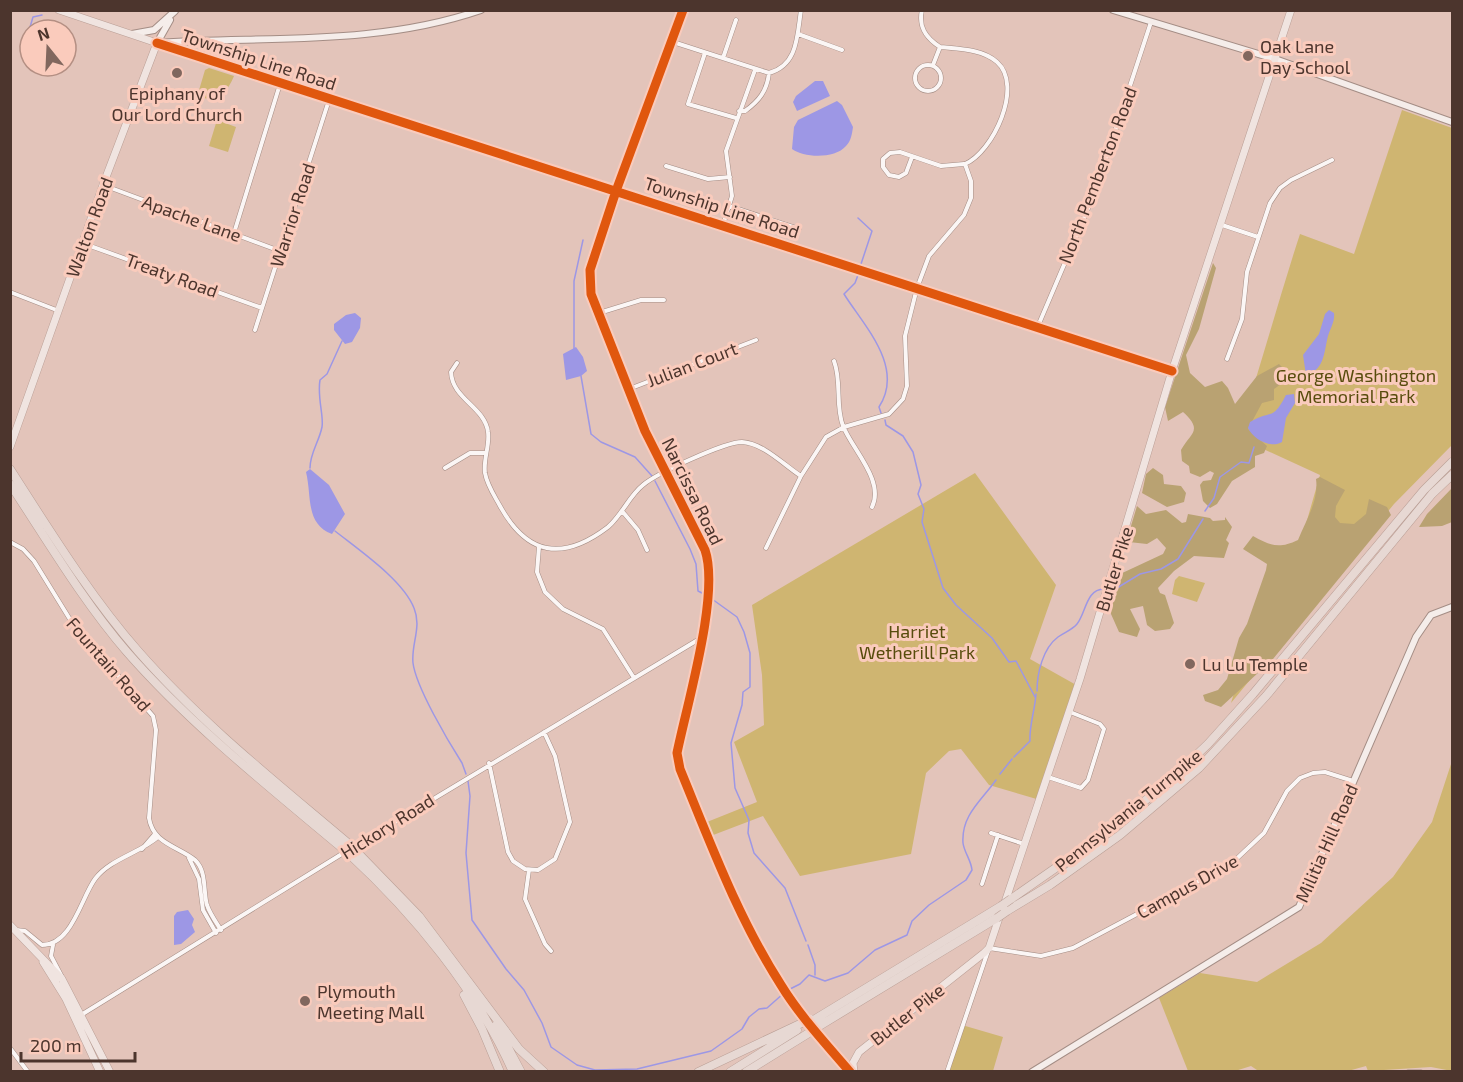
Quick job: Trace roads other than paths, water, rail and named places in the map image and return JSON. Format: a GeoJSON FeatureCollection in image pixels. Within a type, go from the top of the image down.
{"type":"FeatureCollection","features":[{"type":"Feature","properties":{"kind":"highway","name":"Pennsylvania Turnpike"},"geometry":{"type":"LineString","coordinates":[[730,1071],[997,918],[1011,899],[1100,837],[1168,782],[1208,744],[1253,694],[1424,490],[1452,462]]}},
{"type":"Feature","properties":{"kind":"highway"},"geometry":{"type":"LineString","coordinates":[[10,469],[81,575],[139,652],[219,732],[349,849],[419,916],[519,1048],[544,1071]]}},
{"type":"Feature","properties":{"kind":"highway","name":"Pennsylvania Turnpike"},"geometry":{"type":"LineString","coordinates":[[746,1071],[768,1058],[810,1024],[842,1003],[1004,909],[1050,885],[1120,835],[1199,768],[1266,696],[1432,495],[1452,476]]}},
{"type":"Feature","properties":{"kind":"highway"},"geometry":{"type":"LineString","coordinates":[[10,484],[50,545],[127,652],[224,749],[349,849],[380,882],[432,945],[473,1002],[513,1071]]}},
{"type":"Feature","properties":{"kind":"highway"},"geometry":{"type":"LineString","coordinates":[[432,945],[482,1029],[500,1071]]}},
{"type":"Feature","properties":{"kind":"highway"},"geometry":{"type":"LineString","coordinates":[[479,997],[520,1071]]}},
{"type":"Feature","properties":{"kind":"highway"},"geometry":{"type":"LineString","coordinates":[[698,1071],[810,1024]]}},
{"type":"Feature","properties":{"kind":"highway"},"geometry":{"type":"LineString","coordinates":[[754,1071],[768,1058]]}},
{"type":"Feature","properties":{"kind":"highway"},"geometry":{"type":"LineString","coordinates":[[691,1071],[721,1062]]}},
{"type":"Feature","properties":{"kind":"main road","name":"Township Line Road"},"geometry":{"type":"LineString","coordinates":[[59,10],[158,43]]}},
{"type":"Feature","properties":{"kind":"main road","name":"Butler Pike"},"geometry":{"type":"LineString","coordinates":[[855,1071],[854,1060],[859,1052],[989,948],[1069,712],[1108,590],[1172,371],[1291,10]]}},
{"type":"Feature","properties":{"kind":"main road","name":"Walton Road"},"geometry":{"type":"LineString","coordinates":[[12,444],[103,185],[158,43]]}},
{"type":"Feature","properties":{"kind":"main road"},"geometry":{"type":"LineString","coordinates":[[13,927],[64,982],[100,1071]]}},
{"type":"Feature","properties":{"kind":"main road"},"geometry":{"type":"LineString","coordinates":[[38,954],[79,1016],[111,1071]]}},
{"type":"Feature","properties":{"kind":"street"},"geometry":{"type":"LineString","coordinates":[[158,43],[382,34],[427,26],[482,10]]}},
{"type":"Feature","properties":{"kind":"street","name":"Narcissa Road"},"geometry":{"type":"LineString","coordinates":[[683,10],[616,191],[590,270],[591,294],[665,472],[707,558],[710,597],[677,753],[678,764],[733,897],[785,992],[850,1071]]}},
{"type":"Feature","properties":{"kind":"street"},"geometry":{"type":"LineString","coordinates":[[673,42],[769,73],[789,63],[798,34],[801,10]]}},
{"type":"Feature","properties":{"kind":"street"},"geometry":{"type":"LineString","coordinates":[[912,157],[906,172],[900,177],[889,175],[883,167],[884,159],[890,153],[900,152],[941,166],[964,164],[981,153],[993,138],[1008,90],[1008,80],[1000,65],[989,56],[940,46],[922,30],[922,10]]}},
{"type":"Feature","properties":{"kind":"street"},"geometry":{"type":"LineString","coordinates":[[1113,10],[1275,59],[1452,122]]}},
{"type":"Feature","properties":{"kind":"street"},"geometry":{"type":"LineString","coordinates":[[130,34],[154,30],[175,11]]}},
{"type":"Feature","properties":{"kind":"street","name":"Walton Road"},"geometry":{"type":"LineString","coordinates":[[158,43],[175,11]]}},
{"type":"Feature","properties":{"kind":"street"},"geometry":{"type":"LineString","coordinates":[[723,58],[736,20]]}},
{"type":"Feature","properties":{"kind":"street","name":"North Pemberton Road"},"geometry":{"type":"LineString","coordinates":[[1038,326],[1095,192],[1151,22]]}},
{"type":"Feature","properties":{"kind":"street"},"geometry":{"type":"LineString","coordinates":[[798,34],[842,50]]}},
{"type":"Feature","properties":{"kind":"street","name":"Township Line Road"},"geometry":{"type":"LineString","coordinates":[[158,43],[1172,371]]}},
{"type":"Feature","properties":{"kind":"street"},"geometry":{"type":"LineString","coordinates":[[933,65],[940,46]]}},
{"type":"Feature","properties":{"kind":"street"},"geometry":{"type":"LineString","coordinates":[[705,52],[688,104],[736,118]]}},
{"type":"Feature","properties":{"kind":"street"},"geometry":{"type":"LineString","coordinates":[[933,65],[940,72],[941,81],[934,90],[926,91],[916,82],[916,73],[924,66],[933,65]]}},
{"type":"Feature","properties":{"kind":"street"},"geometry":{"type":"LineString","coordinates":[[723,225],[732,196],[726,151],[755,70]]}},
{"type":"Feature","properties":{"kind":"street"},"geometry":{"type":"LineString","coordinates":[[739,111],[745,111],[758,100],[768,84],[769,73]]}},
{"type":"Feature","properties":{"kind":"street"},"geometry":{"type":"LineString","coordinates":[[234,233],[280,84]]}},
{"type":"Feature","properties":{"kind":"street","name":"Warrior Road"},"geometry":{"type":"LineString","coordinates":[[255,330],[329,100]]}},
{"type":"Feature","properties":{"kind":"street"},"geometry":{"type":"LineString","coordinates":[[1227,359],[1243,314],[1247,272],[1270,203],[1280,188],[1301,174],[1332,160]]}},
{"type":"Feature","properties":{"kind":"street"},"geometry":{"type":"LineString","coordinates":[[766,548],[801,476],[826,437],[844,428],[889,414],[903,399],[906,386],[905,336],[917,288],[929,256],[964,215],[971,198],[972,186],[964,164]]}},
{"type":"Feature","properties":{"kind":"street"},"geometry":{"type":"LineString","coordinates":[[666,166],[708,179],[730,177]]}},
{"type":"Feature","properties":{"kind":"street","name":"Apache Lane"},"geometry":{"type":"LineString","coordinates":[[103,185],[280,251]]}},
{"type":"Feature","properties":{"kind":"street"},"geometry":{"type":"LineString","coordinates":[[729,206],[799,229]]}},
{"type":"Feature","properties":{"kind":"street"},"geometry":{"type":"LineString","coordinates":[[1222,225],[1258,237]]}},
{"type":"Feature","properties":{"kind":"street","name":"Treaty Road"},"geometry":{"type":"LineString","coordinates":[[82,243],[262,308]]}},
{"type":"Feature","properties":{"kind":"street"},"geometry":{"type":"LineString","coordinates":[[10,292],[59,311]]}},
{"type":"Feature","properties":{"kind":"street"},"geometry":{"type":"LineString","coordinates":[[599,313],[641,300],[664,300]]}},
{"type":"Feature","properties":{"kind":"street","name":"Julian Court"},"geometry":{"type":"LineString","coordinates":[[629,389],[756,340]]}},
{"type":"Feature","properties":{"kind":"street"},"geometry":{"type":"LineString","coordinates":[[834,361],[837,404],[844,428],[873,483],[875,498],[872,507]]}},
{"type":"Feature","properties":{"kind":"street"},"geometry":{"type":"LineString","coordinates":[[457,363],[451,372],[454,386],[485,424],[488,435],[485,453],[487,480],[509,522],[524,539],[539,547],[570,546],[606,528],[622,512],[642,485],[665,472],[728,444],[744,442],[758,446],[801,476]]}},
{"type":"Feature","properties":{"kind":"street"},"geometry":{"type":"LineString","coordinates":[[445,468],[470,453],[485,453]]}},
{"type":"Feature","properties":{"kind":"street"},"geometry":{"type":"LineString","coordinates":[[622,512],[638,530],[646,550]]}},
{"type":"Feature","properties":{"kind":"street","name":"Fountain Road"},"geometry":{"type":"LineString","coordinates":[[10,542],[23,549],[34,561],[71,621],[153,716],[156,730],[149,818],[156,836]]}},
{"type":"Feature","properties":{"kind":"street"},"geometry":{"type":"LineString","coordinates":[[539,547],[537,572],[545,592],[563,609],[603,629],[634,678]]}},
{"type":"Feature","properties":{"kind":"street","name":"Militia Hill Road"},"geometry":{"type":"LineString","coordinates":[[1032,1071],[1299,907],[1416,637],[1431,615],[1452,607]]}},
{"type":"Feature","properties":{"kind":"street","name":"Hickory Road"},"geometry":{"type":"LineString","coordinates":[[79,1016],[489,763],[701,638]]}},
{"type":"Feature","properties":{"kind":"street"},"geometry":{"type":"LineString","coordinates":[[1047,777],[1084,787],[1105,731],[1101,724],[1069,712]]}},
{"type":"Feature","properties":{"kind":"street"},"geometry":{"type":"LineString","coordinates":[[489,763],[508,852],[517,864],[529,870],[544,868],[555,859],[570,822],[555,756],[544,732]]}},
{"type":"Feature","properties":{"kind":"street","name":"Campus Drive"},"geometry":{"type":"LineString","coordinates":[[989,948],[1041,956],[1073,948],[1232,864],[1264,833],[1287,791],[1300,778],[1325,772],[1353,781]]}},
{"type":"Feature","properties":{"kind":"street"},"geometry":{"type":"LineString","coordinates":[[991,833],[1025,844]]}},
{"type":"Feature","properties":{"kind":"street"},"geometry":{"type":"LineString","coordinates":[[982,884],[998,835]]}},
{"type":"Feature","properties":{"kind":"street"},"geometry":{"type":"LineString","coordinates":[[64,982],[51,956],[53,944],[68,929],[81,902],[99,874],[142,849],[156,836],[195,860],[201,870],[208,906],[221,930]]}},
{"type":"Feature","properties":{"kind":"street"},"geometry":{"type":"LineString","coordinates":[[189,858],[199,879],[203,910],[216,933]]}},
{"type":"Feature","properties":{"kind":"street"},"geometry":{"type":"LineString","coordinates":[[529,870],[525,899],[545,944],[551,951]]}},
{"type":"Feature","properties":{"kind":"street"},"geometry":{"type":"LineString","coordinates":[[13,927],[25,931],[42,945],[53,944]]}},
{"type":"Feature","properties":{"kind":"street"},"geometry":{"type":"LineString","coordinates":[[946,1071],[989,948]]}},
{"type":"Feature","properties":{"kind":"street"},"geometry":{"type":"LineString","coordinates":[[10,1047],[28,1071]]}},
{"type":"Feature","properties":{"kind":"street"},"geometry":{"type":"LineString","coordinates":[[1408,1071],[1421,1071]]}},
{"type":"Feature","properties":{"kind":"waterway"},"geometry":{"type":"LineString","coordinates":[[33,18],[42,15]]}},
{"type":"Feature","properties":{"kind":"waterway"},"geometry":{"type":"LineString","coordinates":[[858,218],[872,231],[860,267]]}},
{"type":"Feature","properties":{"kind":"waterway"},"geometry":{"type":"LineString","coordinates":[[574,349],[574,281],[583,240]]}},
{"type":"Feature","properties":{"kind":"waterway"},"geometry":{"type":"LineString","coordinates":[[858,275],[855,283],[844,294],[871,333],[885,362],[886,392],[879,407],[881,413]]}},
{"type":"Feature","properties":{"kind":"waterway"},"geometry":{"type":"LineString","coordinates":[[310,468],[311,457],[322,427],[320,380],[327,374],[342,341]]}},
{"type":"Feature","properties":{"kind":"waterway"},"geometry":{"type":"LineString","coordinates":[[581,376],[591,434],[601,442],[635,457],[652,476]]}},
{"type":"Feature","properties":{"kind":"waterway"},"geometry":{"type":"LineString","coordinates":[[885,420],[886,425],[903,436],[913,452],[921,485],[918,494],[924,509],[922,522],[943,588],[956,605],[992,638],[1009,662],[1016,661],[1035,697]]}},
{"type":"Feature","properties":{"kind":"waterway"},"geometry":{"type":"LineString","coordinates":[[1205,511],[1214,498],[1220,477],[1241,462],[1249,463],[1254,447]]}},
{"type":"Feature","properties":{"kind":"waterway"},"geometry":{"type":"LineString","coordinates":[[655,481],[696,564],[698,591],[706,595]]}},
{"type":"Feature","properties":{"kind":"waterway"},"geometry":{"type":"LineString","coordinates":[[1112,591],[1140,574],[1161,569],[1178,559],[1203,519]]}},
{"type":"Feature","properties":{"kind":"waterway"},"geometry":{"type":"LineString","coordinates":[[335,531],[390,576],[414,608],[417,622],[413,656],[415,673],[426,699],[466,774]]}},
{"type":"Feature","properties":{"kind":"waterway"},"geometry":{"type":"LineString","coordinates":[[1037,691],[1040,669],[1048,648],[1058,637],[1077,624],[1093,593],[1104,589]]}},
{"type":"Feature","properties":{"kind":"waterway"},"geometry":{"type":"LineString","coordinates":[[712,599],[737,617],[750,653],[750,687],[743,692],[742,705],[731,743],[735,788],[749,820],[748,833],[754,853],[785,888],[806,941]]}},
{"type":"Feature","properties":{"kind":"waterway"},"geometry":{"type":"LineString","coordinates":[[1014,757],[1030,741],[1036,694]]}},
{"type":"Feature","properties":{"kind":"waterway"},"geometry":{"type":"LineString","coordinates":[[1000,774],[1012,759]]}},
{"type":"Feature","properties":{"kind":"waterway"},"geometry":{"type":"LineString","coordinates":[[788,990],[800,984],[809,975],[825,981],[848,973],[875,950],[907,935],[912,921],[929,905],[966,880],[972,870],[963,843],[965,824],[974,808],[996,780]]}},
{"type":"Feature","properties":{"kind":"waterway"},"geometry":{"type":"LineString","coordinates":[[468,781],[470,796],[466,853],[472,920],[506,969],[524,990],[542,1023],[551,1047],[577,1065],[595,1070],[637,1069],[711,1051],[742,1029],[749,1017],[759,1009],[767,1008],[784,993]]}},
{"type":"Feature","properties":{"kind":"waterway"},"geometry":{"type":"LineString","coordinates":[[808,945],[815,965],[815,975]]}},
{"type":"Feature","properties":{"kind":"place","name":"Oak Lane Day School"},"geometry":{"type":"Point","coordinates":[1248,56]}},
{"type":"Feature","properties":{"kind":"place","name":"Epiphany of Our Lord Church"},"geometry":{"type":"Point","coordinates":[177,73]}},
{"type":"Feature","properties":{"kind":"place","name":"Lu Lu Temple"},"geometry":{"type":"Point","coordinates":[1190,664]}},
{"type":"Feature","properties":{"kind":"place","name":"Plymouth Meeting Mall"},"geometry":{"type":"Point","coordinates":[305,1001]}},
{"type":"Feature","properties":{"kind":"park label","name":"George Washington Memorial Park"},"geometry":{"type":"Point","coordinates":[1356,385]}},
{"type":"Feature","properties":{"kind":"park label","name":"Harriet Wetherill Park"},"geometry":{"type":"Point","coordinates":[917,641]}}]}
